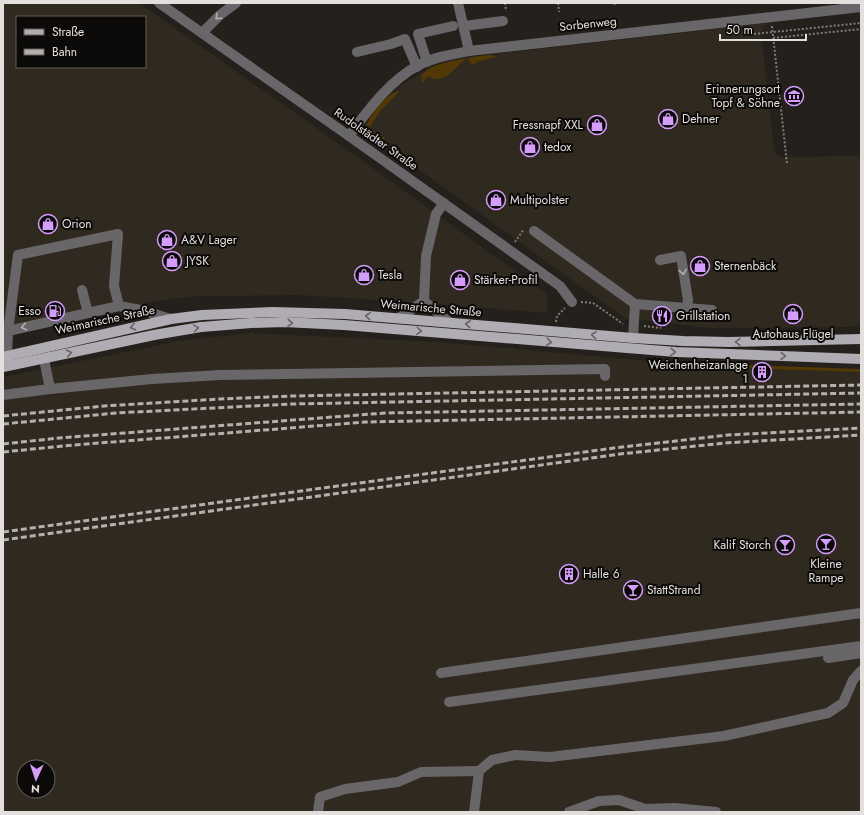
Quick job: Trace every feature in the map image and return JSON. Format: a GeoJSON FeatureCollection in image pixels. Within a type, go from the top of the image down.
{"type":"FeatureCollection","features":[{"type":"Feature","properties":{"kind":"main road","name":"Weimarische Straße"},"geometry":{"type":"LineString","coordinates":[[5,356],[171,319],[273,312],[330,313],[633,338],[728,342],[861,339]]}},
{"type":"Feature","properties":{"kind":"main road","name":"Weimarische Straße"},"geometry":{"type":"LineString","coordinates":[[3,367],[154,335],[201,327],[284,322],[344,325],[669,352],[861,359]]}},
{"type":"Feature","properties":{"kind":"street","name":"Rudolstädter Straße"},"geometry":{"type":"LineString","coordinates":[[160,3],[560,286],[572,302]]}},
{"type":"Feature","properties":{"kind":"street"},"geometry":{"type":"LineString","coordinates":[[202,33],[220,15],[236,3]]}},
{"type":"Feature","properties":{"kind":"street"},"geometry":{"type":"LineString","coordinates":[[458,3],[469,51]]}},
{"type":"Feature","properties":{"kind":"street","name":"Sorbenweg"},"geometry":{"type":"LineString","coordinates":[[349,136],[376,100],[404,75],[427,62],[442,57],[469,51],[861,7]]}},
{"type":"Feature","properties":{"kind":"street"},"geometry":{"type":"LineString","coordinates":[[464,26],[503,22]]}},
{"type":"Feature","properties":{"kind":"street"},"geometry":{"type":"LineString","coordinates":[[427,62],[418,34],[453,26]]}},
{"type":"Feature","properties":{"kind":"street"},"geometry":{"type":"LineString","coordinates":[[358,52],[405,39],[417,67]]}},
{"type":"Feature","properties":{"kind":"street"},"geometry":{"type":"LineString","coordinates":[[424,301],[426,256],[436,214],[444,203]]}},
{"type":"Feature","properties":{"kind":"street"},"geometry":{"type":"LineString","coordinates":[[534,231],[635,304],[712,310]]}},
{"type":"Feature","properties":{"kind":"street","name":"Weimarische Straße"},"geometry":{"type":"LineString","coordinates":[[8,331],[18,255],[118,234],[114,286],[119,306]]}},
{"type":"Feature","properties":{"kind":"street"},"geometry":{"type":"LineString","coordinates":[[660,260],[681,256],[688,300],[687,308]]}},
{"type":"Feature","properties":{"kind":"street"},"geometry":{"type":"LineString","coordinates":[[82,290],[88,313]]}},
{"type":"Feature","properties":{"kind":"street"},"geometry":{"type":"LineString","coordinates":[[399,318],[424,301]]}},
{"type":"Feature","properties":{"kind":"street"},"geometry":{"type":"LineString","coordinates":[[424,301],[449,322]]}},
{"type":"Feature","properties":{"kind":"street"},"geometry":{"type":"LineString","coordinates":[[633,338],[635,304]]}},
{"type":"Feature","properties":{"kind":"street"},"geometry":{"type":"LineString","coordinates":[[5,356],[8,331],[119,306],[141,310],[171,319]]}},
{"type":"Feature","properties":{"kind":"street"},"geometry":{"type":"LineString","coordinates":[[44,359],[50,389]]}},
{"type":"Feature","properties":{"kind":"street"},"geometry":{"type":"LineString","coordinates":[[3,395],[152,379],[249,374],[605,369],[605,376]]}},
{"type":"Feature","properties":{"kind":"street"},"geometry":{"type":"LineString","coordinates":[[441,673],[861,614]]}},
{"type":"Feature","properties":{"kind":"street"},"geometry":{"type":"LineString","coordinates":[[449,702],[861,646]]}},
{"type":"Feature","properties":{"kind":"street"},"geometry":{"type":"LineString","coordinates":[[828,658],[861,653]]}},
{"type":"Feature","properties":{"kind":"street"},"geometry":{"type":"LineString","coordinates":[[318,812],[320,797],[346,789],[398,782],[421,772],[479,771],[492,760],[515,755],[550,757],[724,736],[828,713],[843,703],[853,680],[861,671]]}},
{"type":"Feature","properties":{"kind":"street"},"geometry":{"type":"LineString","coordinates":[[474,812],[479,771]]}},
{"type":"Feature","properties":{"kind":"street"},"geometry":{"type":"LineString","coordinates":[[569,812],[599,801],[619,800],[645,809],[716,812]]}},
{"type":"Feature","properties":{"kind":"path"},"geometry":{"type":"LineString","coordinates":[[558,3],[559,12]]}},
{"type":"Feature","properties":{"kind":"path"},"geometry":{"type":"LineString","coordinates":[[770,17],[787,164]]}},
{"type":"Feature","properties":{"kind":"path"},"geometry":{"type":"LineString","coordinates":[[754,34],[861,23]]}},
{"type":"Feature","properties":{"kind":"path"},"geometry":{"type":"LineString","coordinates":[[773,38],[861,29]]}},
{"type":"Feature","properties":{"kind":"path"},"geometry":{"type":"LineString","coordinates":[[762,107],[780,105]]}},
{"type":"Feature","properties":{"kind":"path"},"geometry":{"type":"LineString","coordinates":[[516,240],[519,236]]}},
{"type":"Feature","properties":{"kind":"path"},"geometry":{"type":"LineString","coordinates":[[556,324],[557,316],[572,302],[593,302],[623,324]]}},
{"type":"Feature","properties":{"kind":"shaded area"},"geometry":{"type":"Polygon","coordinates":[[[3,3],[139,3],[339,144],[547,294],[547,313],[299,295],[197,296],[154,301],[3,335],[3,3]]]}},
{"type":"Feature","properties":{"kind":"shaded area"},"geometry":{"type":"Polygon","coordinates":[[[769,23],[763,27],[761,35],[774,150],[776,154],[779,157],[861,156],[861,324],[851,327],[711,328],[625,318],[364,130],[375,112],[400,86],[426,70],[455,60],[476,56],[769,23]]]}},
{"type":"Feature","properties":{"kind":"shaded area"},"geometry":{"type":"Polygon","coordinates":[[[491,55],[496,57],[479,61],[472,65],[467,58],[491,55]]]}},
{"type":"Feature","properties":{"kind":"shaded area"},"geometry":{"type":"Polygon","coordinates":[[[467,58],[444,77],[434,79],[427,76],[423,83],[422,76],[427,70],[448,62],[467,58]]]}},
{"type":"Feature","properties":{"kind":"shaded area"},"geometry":{"type":"Polygon","coordinates":[[[397,91],[399,92],[382,109],[369,128],[385,138],[382,143],[364,130],[382,102],[397,91]]]}},
{"type":"Feature","properties":{"kind":"shaded area"},"geometry":{"type":"Polygon","coordinates":[[[251,333],[437,342],[649,361],[759,369],[861,372],[861,812],[3,812],[3,377],[179,341],[251,333]]]}},
{"type":"Feature","properties":{"kind":"shaded area"},"geometry":{"type":"Polygon","coordinates":[[[702,364],[861,369],[861,372],[759,369],[702,364]]]}},
{"type":"Feature","properties":{"kind":"railway"},"geometry":{"type":"LineString","coordinates":[[3,416],[104,406],[293,396],[861,385]]}},
{"type":"Feature","properties":{"kind":"railway"},"geometry":{"type":"LineString","coordinates":[[3,424],[116,413],[291,404],[861,393]]}},
{"type":"Feature","properties":{"kind":"railway"},"geometry":{"type":"LineString","coordinates":[[3,444],[59,438],[385,413],[861,404]]}},
{"type":"Feature","properties":{"kind":"railway"},"geometry":{"type":"LineString","coordinates":[[3,452],[366,422],[861,412]]}},
{"type":"Feature","properties":{"kind":"railway"},"geometry":{"type":"LineString","coordinates":[[3,532],[614,448],[728,435],[861,428]]}},
{"type":"Feature","properties":{"kind":"railway"},"geometry":{"type":"LineString","coordinates":[[3,540],[620,454],[725,443],[861,435]]}},
{"type":"Feature","properties":{"kind":"place","name":"Erinnerungsort Topf & Söhne"},"geometry":{"type":"Point","coordinates":[794,96]}},
{"type":"Feature","properties":{"kind":"place","name":"Dehner"},"geometry":{"type":"Point","coordinates":[668,119]}},
{"type":"Feature","properties":{"kind":"place","name":"Fressnapf XXL"},"geometry":{"type":"Point","coordinates":[597,125]}},
{"type":"Feature","properties":{"kind":"place","name":"tedox"},"geometry":{"type":"Point","coordinates":[530,147]}},
{"type":"Feature","properties":{"kind":"place","name":"Multipolster"},"geometry":{"type":"Point","coordinates":[496,200]}},
{"type":"Feature","properties":{"kind":"place","name":"Orion"},"geometry":{"type":"Point","coordinates":[48,224]}},
{"type":"Feature","properties":{"kind":"place","name":"A&V Lager"},"geometry":{"type":"Point","coordinates":[167,240]}},
{"type":"Feature","properties":{"kind":"place","name":"JYSK"},"geometry":{"type":"Point","coordinates":[172,261]}},
{"type":"Feature","properties":{"kind":"place","name":"Sternenbäck"},"geometry":{"type":"Point","coordinates":[700,266]}},
{"type":"Feature","properties":{"kind":"place","name":"Tesla"},"geometry":{"type":"Point","coordinates":[364,275]}},
{"type":"Feature","properties":{"kind":"place","name":"Stärker-Profil"},"geometry":{"type":"Point","coordinates":[460,280]}},
{"type":"Feature","properties":{"kind":"place","name":"Esso"},"geometry":{"type":"Point","coordinates":[55,311]}},
{"type":"Feature","properties":{"kind":"place","name":"Autohaus Flügel"},"geometry":{"type":"Point","coordinates":[793,314]}},
{"type":"Feature","properties":{"kind":"place","name":"Grillstation"},"geometry":{"type":"Point","coordinates":[662,316]}},
{"type":"Feature","properties":{"kind":"place","name":"Weichenheizanlage 1"},"geometry":{"type":"Point","coordinates":[762,372]}},
{"type":"Feature","properties":{"kind":"place","name":"Kleine Rampe"},"geometry":{"type":"Point","coordinates":[826,544]}},
{"type":"Feature","properties":{"kind":"place","name":"Kalif Storch"},"geometry":{"type":"Point","coordinates":[785,545]}},
{"type":"Feature","properties":{"kind":"place","name":"Halle 6"},"geometry":{"type":"Point","coordinates":[569,574]}},
{"type":"Feature","properties":{"kind":"place","name":"StattStrand"},"geometry":{"type":"Point","coordinates":[633,590]}}]}
